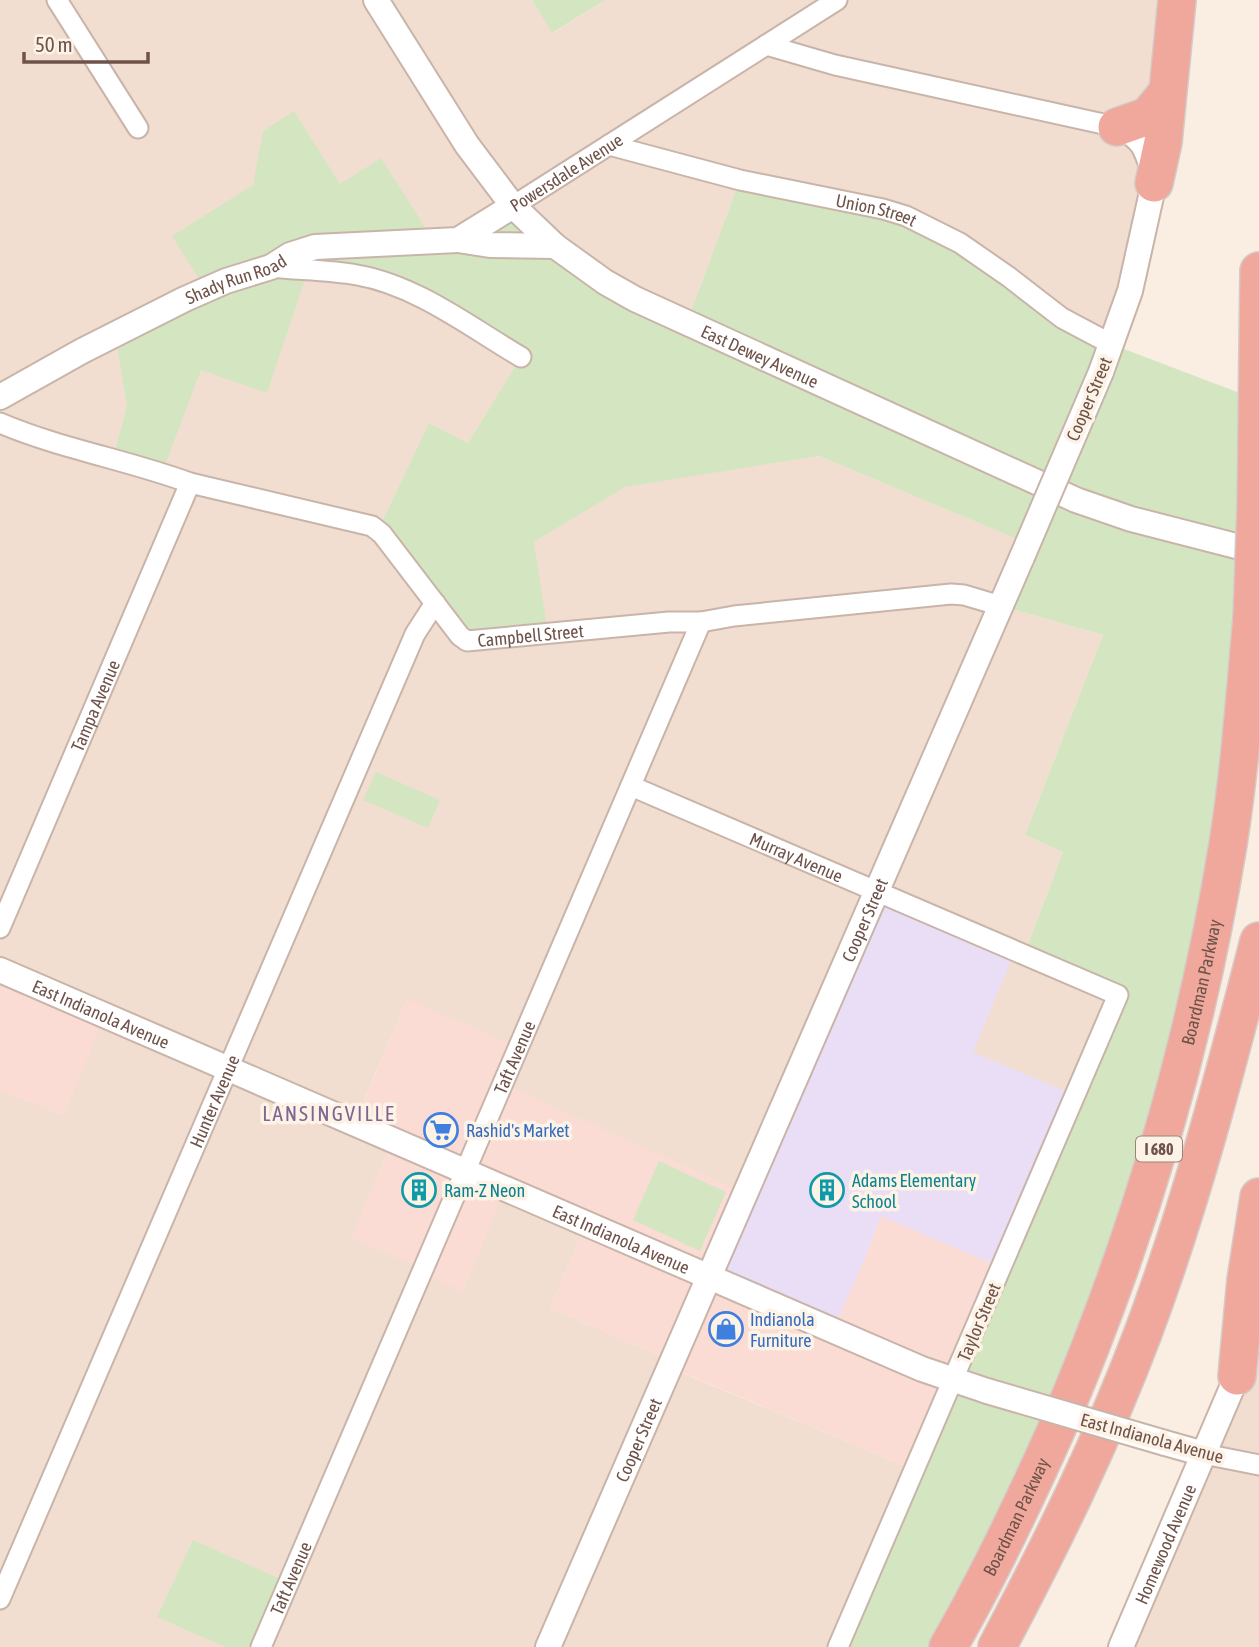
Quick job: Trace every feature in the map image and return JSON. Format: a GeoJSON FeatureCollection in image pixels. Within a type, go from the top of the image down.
{"type":"FeatureCollection","features":[{"type":"Feature","properties":{"kind":"highway"},"geometry":{"type":"LineString","coordinates":[[1154,183],[1163,142],[1177,0]]}},
{"type":"Feature","properties":{"kind":"highway"},"geometry":{"type":"LineString","coordinates":[[1117,127],[1148,116],[1167,93]]}},
{"type":"Feature","properties":{"kind":"highway","name":"Boardman Parkway"},"geometry":{"type":"LineString","coordinates":[[948,1647],[988,1575],[1031,1487],[1083,1368],[1131,1238],[1155,1163],[1199,995],[1216,916],[1238,773],[1252,617],[1259,271]]}},
{"type":"Feature","properties":{"kind":"highway","name":"I 680"},"geometry":{"type":"LineString","coordinates":[[997,1647],[1040,1567],[1087,1469],[1143,1333],[1200,1164],[1259,941]]}},
{"type":"Feature","properties":{"kind":"highway"},"geometry":{"type":"LineString","coordinates":[[1237,1376],[1246,1280],[1259,1197]]}},
{"type":"Feature","properties":{"kind":"street"},"geometry":{"type":"LineString","coordinates":[[57,0],[138,128]]}},
{"type":"Feature","properties":{"kind":"street","name":"East Dewey Avenue"},"geometry":{"type":"LineString","coordinates":[[376,0],[467,145],[513,206],[555,246],[605,282],[635,299],[1064,495],[1131,519],[1259,552]]}},
{"type":"Feature","properties":{"kind":"street","name":"Powersdale Avenue"},"geometry":{"type":"LineString","coordinates":[[271,267],[290,255],[315,247],[458,240],[837,0]]}},
{"type":"Feature","properties":{"kind":"street"},"geometry":{"type":"LineString","coordinates":[[766,45],[835,65],[1117,127],[1136,138],[1144,148],[1154,183]]}},
{"type":"Feature","properties":{"kind":"street","name":"Union Street"},"geometry":{"type":"LineString","coordinates":[[608,145],[740,180],[906,216],[960,243],[1062,318],[1111,344]]}},
{"type":"Feature","properties":{"kind":"street","name":"Cooper Street"},"geometry":{"type":"LineString","coordinates":[[548,1647],[1101,372],[1130,290],[1154,183]]}},
{"type":"Feature","properties":{"kind":"street"},"geometry":{"type":"LineString","coordinates":[[458,240],[490,245],[555,246]]}},
{"type":"Feature","properties":{"kind":"street","name":"Shady Run Road"},"geometry":{"type":"LineString","coordinates":[[0,397],[82,351],[185,299],[226,281],[271,267],[358,275],[392,285],[423,299],[522,357]]}},
{"type":"Feature","properties":{"kind":"street","name":"Campbell Street"},"geometry":{"type":"LineString","coordinates":[[0,423],[46,440],[190,483],[372,526],[382,534],[467,641],[701,621],[951,594],[1001,606]]}},
{"type":"Feature","properties":{"kind":"street","name":"Tampa Avenue"},"geometry":{"type":"LineString","coordinates":[[0,928],[190,483]]}},
{"type":"Feature","properties":{"kind":"street","name":"Hunter Avenue"},"geometry":{"type":"LineString","coordinates":[[0,1599],[415,634],[435,603]]}},
{"type":"Feature","properties":{"kind":"street","name":"Taft Avenue"},"geometry":{"type":"LineString","coordinates":[[261,1647],[701,621]]}},
{"type":"Feature","properties":{"kind":"street","name":"Murray Avenue"},"geometry":{"type":"LineString","coordinates":[[631,786],[1118,995]]}},
{"type":"Feature","properties":{"kind":"street","name":"East Indianola Avenue"},"geometry":{"type":"LineString","coordinates":[[0,970],[922,1368],[988,1391],[1165,1443],[1259,1465]]}},
{"type":"Feature","properties":{"kind":"street","name":"Taylor Street"},"geometry":{"type":"LineString","coordinates":[[838,1647],[1118,995]]}},
{"type":"Feature","properties":{"kind":"street","name":"Homewood Avenue"},"geometry":{"type":"LineString","coordinates":[[1121,1647],[1259,1325]]}},
{"type":"Feature","properties":{"kind":"shaded area"},"geometry":{"type":"Polygon","coordinates":[[[0,0],[532,0],[553,33],[605,0],[1177,0],[1111,344],[740,181],[687,322],[521,357],[468,443],[429,423],[534,542],[625,486],[819,456],[1028,543],[1001,606],[1103,635],[1025,835],[1063,852],[1024,955],[1118,995],[1002,1268],[881,1216],[844,1306],[503,1084],[407,999],[354,1123],[392,1140],[352,1238],[505,1189],[586,1224],[550,1308],[672,1361],[670,1368],[915,1470],[838,1647],[0,1647],[0,1090],[64,1115],[0,970],[0,0]]]}},
{"type":"Feature","properties":{"kind":"shaded area"},"geometry":{"type":"Polygon","coordinates":[[[876,892],[1015,951],[973,1052],[1076,1096],[1002,1268],[881,1216],[833,1330],[709,1277],[876,892]]]}},
{"type":"Feature","properties":{"kind":"shaded area"},"geometry":{"type":"Polygon","coordinates":[[[0,970],[105,1016],[64,1115],[0,1090],[0,970]]]}},
{"type":"Feature","properties":{"kind":"shaded area"},"geometry":{"type":"Polygon","coordinates":[[[407,999],[519,1047],[503,1084],[745,1193],[832,1330],[881,1216],[1002,1268],[915,1470],[669,1367],[672,1361],[550,1308],[586,1224],[505,1190],[463,1292],[422,1273],[423,1269],[351,1238],[392,1140],[354,1124],[407,999]]]}},
{"type":"Feature","properties":{"kind":"shaded area"},"geometry":{"type":"Polygon","coordinates":[[[1259,1197],[1259,1647],[1121,1647],[1237,1376],[1259,1197]]]}},
{"type":"Feature","properties":{"kind":"green space"},"geometry":{"type":"Polygon","coordinates":[[[532,0],[605,0],[552,33],[532,0]]]}},
{"type":"Feature","properties":{"kind":"green space"},"geometry":{"type":"Polygon","coordinates":[[[294,111],[340,184],[381,158],[434,241],[513,206],[555,246],[687,322],[740,180],[906,216],[1111,344],[1258,400],[1252,617],[1155,1163],[948,1647],[838,1647],[1118,996],[1024,955],[1063,852],[1025,835],[1103,635],[1001,606],[1027,543],[819,456],[625,487],[534,542],[548,634],[467,641],[378,531],[429,423],[468,443],[521,357],[423,299],[308,271],[267,393],[201,370],[162,473],[113,459],[127,406],[115,335],[206,290],[172,236],[253,185],[263,131],[294,111]]]}},
{"type":"Feature","properties":{"kind":"green space"},"geometry":{"type":"Polygon","coordinates":[[[376,772],[440,800],[428,828],[363,800],[376,772]]]}},
{"type":"Feature","properties":{"kind":"green space"},"geometry":{"type":"Polygon","coordinates":[[[659,1161],[726,1192],[700,1251],[633,1220],[659,1161]]]}},
{"type":"Feature","properties":{"kind":"green space"},"geometry":{"type":"Polygon","coordinates":[[[193,1540],[289,1583],[261,1647],[225,1647],[157,1617],[193,1540]]]}},
{"type":"Feature","properties":{"kind":"place","name":"Rashid's Market"},"geometry":{"type":"Point","coordinates":[441,1130]}},
{"type":"Feature","properties":{"kind":"place","name":"Ram-Z Neon"},"geometry":{"type":"Point","coordinates":[419,1190]}},
{"type":"Feature","properties":{"kind":"place","name":"Adams Elementary School"},"geometry":{"type":"Point","coordinates":[827,1190]}},
{"type":"Feature","properties":{"kind":"place","name":"Indianola Furniture"},"geometry":{"type":"Point","coordinates":[726,1329]}},
{"type":"Feature","properties":{"kind":"district","name":"LANSINGVILLE"},"geometry":{"type":"Point","coordinates":[329,1113]}}]}
